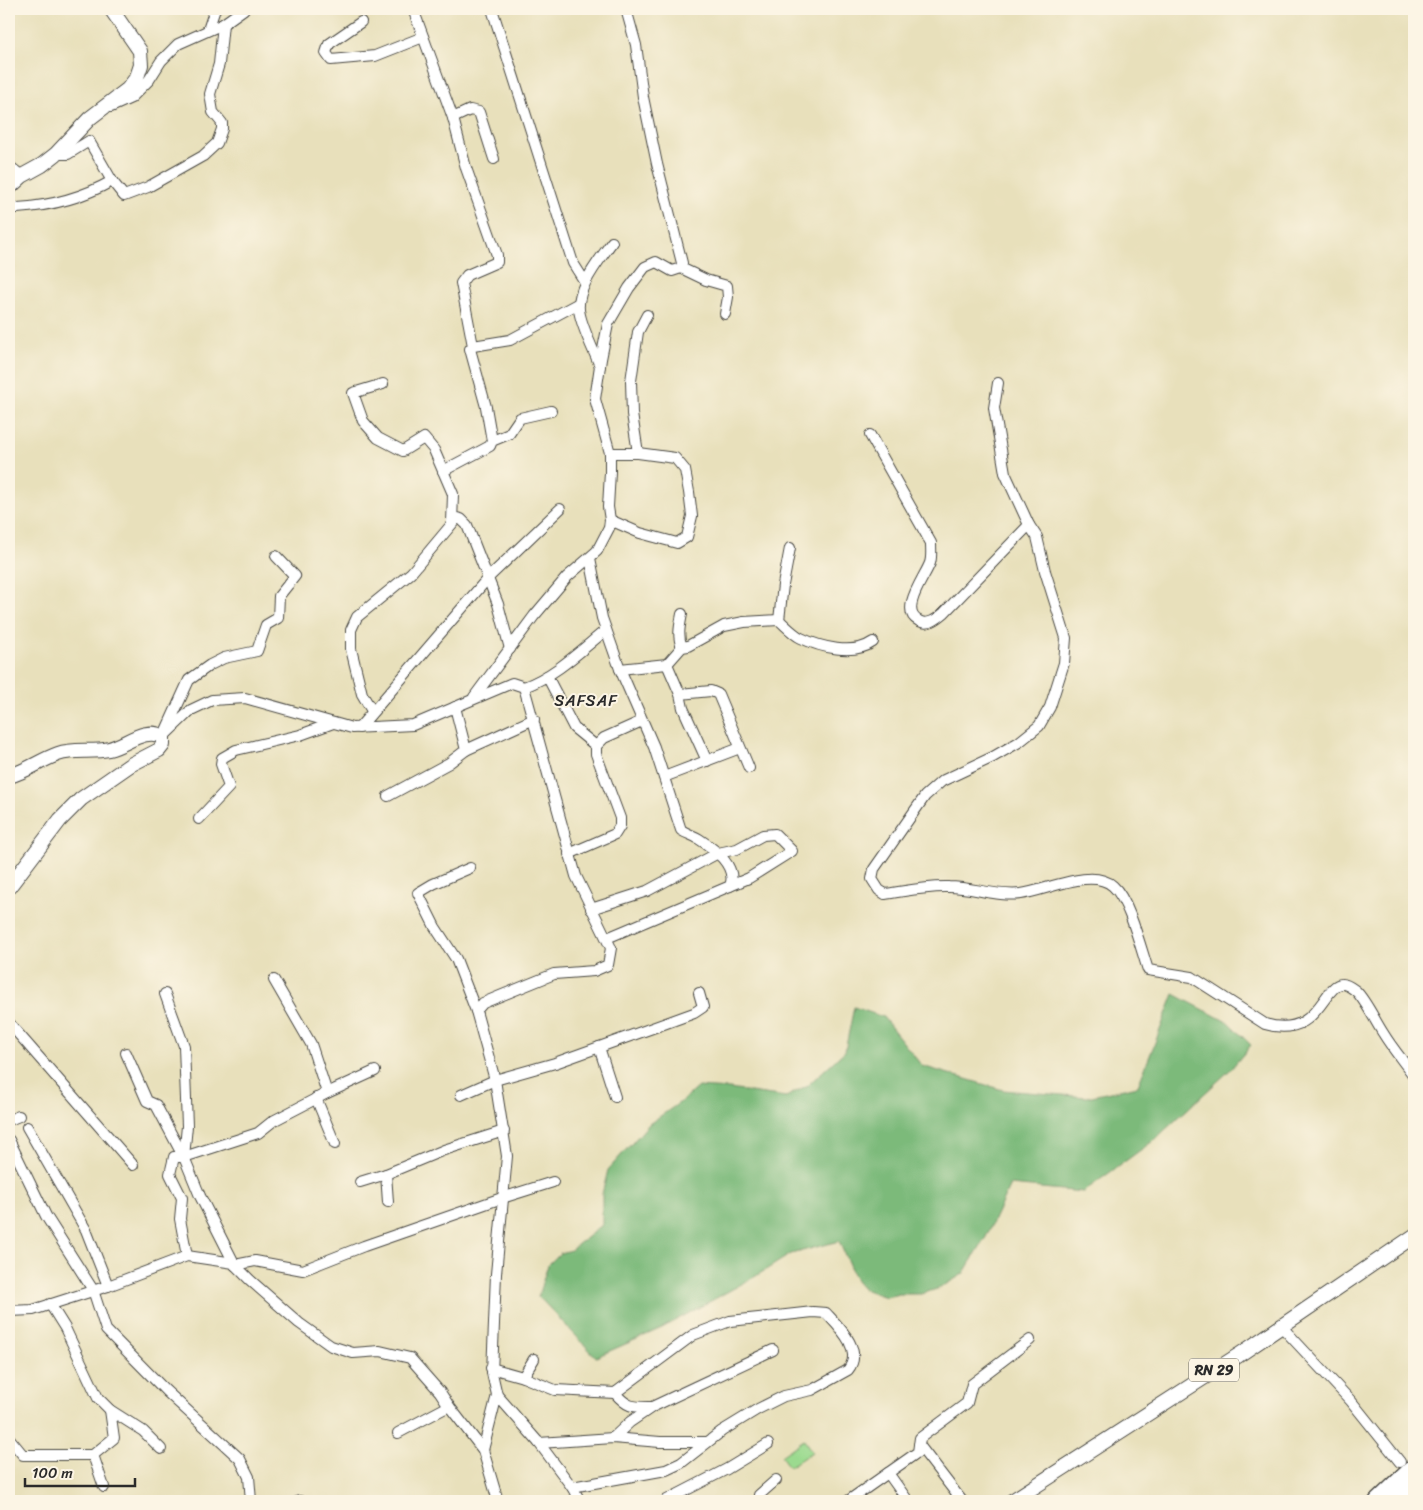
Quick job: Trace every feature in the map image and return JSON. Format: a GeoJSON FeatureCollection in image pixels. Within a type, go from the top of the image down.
{"type":"FeatureCollection","features":[{"type":"Feature","properties":{"kind":"highway"},"geometry":{"type":"LineString","coordinates":[[1377,1501],[1407,1464]]}},
{"type":"Feature","properties":{"kind":"highway"},"geometry":{"type":"LineString","coordinates":[[1394,1501],[1414,1482]]}},
{"type":"Feature","properties":{"kind":"main road"},"geometry":{"type":"LineString","coordinates":[[9,188],[22,176],[42,165],[56,154],[90,118],[128,89],[137,76],[141,65],[140,51],[111,9]]}},
{"type":"Feature","properties":{"kind":"main road"},"geometry":{"type":"LineString","coordinates":[[9,776],[22,772],[59,754],[109,749],[143,735],[158,734],[163,737],[163,745],[159,750],[130,765],[81,799],[60,820],[9,887]]}},
{"type":"Feature","properties":{"kind":"main road","name":"RN 29"},"geometry":{"type":"LineString","coordinates":[[1012,1501],[1281,1326],[1414,1236]]}},
{"type":"Feature","properties":{"kind":"street"},"geometry":{"type":"LineString","coordinates":[[208,30],[215,9]]}},
{"type":"Feature","properties":{"kind":"street"},"geometry":{"type":"LineString","coordinates":[[90,118],[131,98],[149,80],[161,61],[178,44],[223,24],[244,9]]}},
{"type":"Feature","properties":{"kind":"street"},"geometry":{"type":"LineString","coordinates":[[413,9],[453,118],[466,168],[497,255],[497,262],[467,275],[460,283],[473,346],[470,349],[486,407],[492,441],[490,446],[443,471]]}},
{"type":"Feature","properties":{"kind":"street"},"geometry":{"type":"LineString","coordinates":[[492,9],[572,263],[585,282]]}},
{"type":"Feature","properties":{"kind":"street"},"geometry":{"type":"LineString","coordinates":[[626,9],[636,46],[647,116],[682,263],[681,268]]}},
{"type":"Feature","properties":{"kind":"street"},"geometry":{"type":"LineString","coordinates":[[361,22],[330,44],[326,53],[331,60],[375,56],[423,37]]}},
{"type":"Feature","properties":{"kind":"street"},"geometry":{"type":"LineString","coordinates":[[56,154],[68,154],[89,141],[112,181],[124,196],[148,188],[203,156],[217,143],[222,129],[222,123],[213,112],[210,94],[219,64],[223,24]]}},
{"type":"Feature","properties":{"kind":"street"},"geometry":{"type":"LineString","coordinates":[[453,118],[470,110],[479,112],[494,159]]}},
{"type":"Feature","properties":{"kind":"street"},"geometry":{"type":"LineString","coordinates":[[9,166],[22,176]]}},
{"type":"Feature","properties":{"kind":"street"},"geometry":{"type":"LineString","coordinates":[[17,208],[43,206],[66,200],[94,191],[112,181]]}},
{"type":"Feature","properties":{"kind":"street"},"geometry":{"type":"LineString","coordinates":[[601,368],[579,313],[579,304],[585,282],[612,242]]}},
{"type":"Feature","properties":{"kind":"street"},"geometry":{"type":"LineString","coordinates":[[473,699],[567,577],[597,551],[609,528],[610,453],[595,399],[608,324],[629,288],[645,267],[656,262],[672,271],[681,268],[706,280],[727,286],[728,297],[725,314]]}},
{"type":"Feature","properties":{"kind":"street"},"geometry":{"type":"LineString","coordinates":[[473,346],[510,340],[529,332],[579,304]]}},
{"type":"Feature","properties":{"kind":"street"},"geometry":{"type":"LineString","coordinates":[[638,453],[632,414],[630,381],[638,332],[646,316]]}},
{"type":"Feature","properties":{"kind":"street"},"geometry":{"type":"LineString","coordinates":[[998,383],[994,408],[1005,473],[1029,525],[1037,537],[1045,571],[1066,638],[1064,662],[1050,708],[1039,726],[1019,742],[993,757],[942,781],[925,796],[874,869],[872,880],[884,894],[950,887],[998,894],[1021,894],[1079,880],[1094,879],[1104,881],[1113,886],[1124,900],[1148,970],[1192,977],[1265,1024],[1277,1028],[1292,1026],[1307,1020],[1319,1009],[1333,988],[1341,984],[1348,986],[1356,992],[1385,1037],[1414,1076]]}},
{"type":"Feature","properties":{"kind":"street"},"geometry":{"type":"LineString","coordinates":[[383,384],[353,393],[363,421],[378,438],[403,452],[424,438],[434,450],[453,494],[452,523]]}},
{"type":"Feature","properties":{"kind":"street"},"geometry":{"type":"LineString","coordinates":[[492,441],[509,434],[520,418],[551,411]]}},
{"type":"Feature","properties":{"kind":"street"},"geometry":{"type":"LineString","coordinates":[[870,435],[931,543],[931,561],[912,600],[911,612],[918,621],[924,623],[934,621],[944,613],[1029,525]]}},
{"type":"Feature","properties":{"kind":"street"},"geometry":{"type":"LineString","coordinates":[[610,453],[638,453],[675,458],[685,470],[692,516],[687,537],[677,543],[640,533],[610,520]]}},
{"type":"Feature","properties":{"kind":"street"},"geometry":{"type":"LineString","coordinates":[[359,728],[488,578],[560,509]]}},
{"type":"Feature","properties":{"kind":"street"},"geometry":{"type":"LineString","coordinates":[[372,711],[362,694],[351,650],[350,630],[357,617],[411,573],[457,518],[467,525],[498,604],[510,649]]}},
{"type":"Feature","properties":{"kind":"street"},"geometry":{"type":"LineString","coordinates":[[779,620],[790,548]]}},
{"type":"Feature","properties":{"kind":"street"},"geometry":{"type":"LineString","coordinates":[[163,737],[189,680],[210,665],[224,658],[257,651],[266,625],[278,618],[280,596],[295,576],[276,556]]}},
{"type":"Feature","properties":{"kind":"street"},"geometry":{"type":"LineString","coordinates":[[590,558],[606,630],[620,669],[654,747],[681,830],[700,839],[723,858],[729,868],[732,879],[730,886]]}},
{"type":"Feature","properties":{"kind":"street"},"geometry":{"type":"LineString","coordinates":[[682,614],[679,630],[682,648]]}},
{"type":"Feature","properties":{"kind":"street"},"geometry":{"type":"LineString","coordinates":[[620,669],[667,664],[682,648],[724,626],[744,622],[779,620],[800,637],[837,650],[858,649],[866,647],[873,642]]}},
{"type":"Feature","properties":{"kind":"street"},"geometry":{"type":"LineString","coordinates":[[163,737],[191,710],[212,700],[245,698],[352,728],[413,725],[512,682],[524,687],[547,676],[606,630]]}},
{"type":"Feature","properties":{"kind":"street"},"geometry":{"type":"LineString","coordinates":[[667,664],[680,694],[683,708],[707,761]]}},
{"type":"Feature","properties":{"kind":"street"},"geometry":{"type":"LineString","coordinates":[[547,676],[574,728],[596,746]]}},
{"type":"Feature","properties":{"kind":"street"},"geometry":{"type":"LineString","coordinates":[[476,1012],[483,1003],[554,974],[594,971],[608,965],[612,948],[576,876],[524,687]]}},
{"type":"Feature","properties":{"kind":"street"},"geometry":{"type":"LineString","coordinates":[[680,694],[711,691],[718,694],[749,768]]}},
{"type":"Feature","properties":{"kind":"street"},"geometry":{"type":"LineString","coordinates":[[454,707],[466,750]]}},
{"type":"Feature","properties":{"kind":"street"},"geometry":{"type":"LineString","coordinates":[[388,796],[449,763],[466,750],[534,720]]}},
{"type":"Feature","properties":{"kind":"street"},"geometry":{"type":"LineString","coordinates":[[569,854],[615,834],[620,826],[620,818],[596,754],[596,746],[604,738],[642,721]]}},
{"type":"Feature","properties":{"kind":"street"},"geometry":{"type":"LineString","coordinates":[[199,820],[229,787],[221,764],[222,758],[236,750],[300,735],[333,723]]}},
{"type":"Feature","properties":{"kind":"street"},"geometry":{"type":"LineString","coordinates":[[664,777],[740,748]]}},
{"type":"Feature","properties":{"kind":"street"},"geometry":{"type":"LineString","coordinates":[[591,909],[647,891],[718,853],[737,849],[763,835],[775,834],[792,852],[749,878],[607,938]]}},
{"type":"Feature","properties":{"kind":"street"},"geometry":{"type":"LineString","coordinates":[[470,868],[433,884],[418,893],[435,927],[456,959],[476,1012],[495,1080],[508,1156],[502,1198],[496,1274],[492,1368],[497,1395],[483,1450]]}},
{"type":"Feature","properties":{"kind":"street"},"geometry":{"type":"LineString","coordinates":[[274,980],[311,1044],[326,1093]]}},
{"type":"Feature","properties":{"kind":"street"},"geometry":{"type":"LineString","coordinates":[[461,1095],[495,1080],[555,1063],[694,1013],[703,1007],[699,993]]}},
{"type":"Feature","properties":{"kind":"street"},"geometry":{"type":"LineString","coordinates":[[165,994],[184,1046],[187,1126],[184,1157]]}},
{"type":"Feature","properties":{"kind":"street"},"geometry":{"type":"LineString","coordinates":[[9,1023],[133,1165]]}},
{"type":"Feature","properties":{"kind":"street"},"geometry":{"type":"LineString","coordinates":[[599,1047],[615,1097]]}},
{"type":"Feature","properties":{"kind":"street"},"geometry":{"type":"LineString","coordinates":[[126,1053],[147,1101],[156,1105],[184,1157],[200,1196],[235,1264],[250,1280],[299,1323],[331,1346],[353,1353],[380,1351],[410,1358],[440,1392],[483,1450],[498,1501]]}},
{"type":"Feature","properties":{"kind":"street"},"geometry":{"type":"LineString","coordinates":[[187,1256],[180,1220],[182,1198],[170,1174],[174,1157],[184,1157],[258,1133],[272,1121],[326,1093],[375,1071]]}},
{"type":"Feature","properties":{"kind":"street"},"geometry":{"type":"LineString","coordinates":[[316,1098],[335,1144]]}},
{"type":"Feature","properties":{"kind":"street"},"geometry":{"type":"LineString","coordinates":[[9,1120],[19,1116]]}},
{"type":"Feature","properties":{"kind":"street"},"geometry":{"type":"LineString","coordinates":[[27,1126],[86,1230],[108,1286]]}},
{"type":"Feature","properties":{"kind":"street"},"geometry":{"type":"LineString","coordinates":[[360,1182],[386,1174],[444,1150],[504,1131]]}},
{"type":"Feature","properties":{"kind":"street"},"geometry":{"type":"LineString","coordinates":[[9,1140],[46,1216],[93,1290],[106,1330],[166,1391],[240,1460],[249,1477],[251,1501]]}},
{"type":"Feature","properties":{"kind":"street"},"geometry":{"type":"LineString","coordinates":[[386,1174],[388,1202]]}},
{"type":"Feature","properties":{"kind":"street"},"geometry":{"type":"LineString","coordinates":[[9,1311],[34,1310],[108,1286],[187,1256],[235,1264],[255,1261],[303,1270],[364,1246],[553,1182]]}},
{"type":"Feature","properties":{"kind":"street"},"geometry":{"type":"LineString","coordinates":[[50,1304],[65,1328],[98,1398],[110,1410],[143,1431],[161,1449]]}},
{"type":"Feature","properties":{"kind":"street"},"geometry":{"type":"LineString","coordinates":[[492,1368],[523,1377],[555,1390],[615,1393],[694,1335],[730,1321],[812,1312],[826,1313],[848,1338],[853,1355],[852,1366],[848,1370],[812,1390],[784,1396],[758,1409],[707,1442],[681,1463],[666,1470],[572,1487]]}},
{"type":"Feature","properties":{"kind":"street"},"geometry":{"type":"LineString","coordinates":[[1281,1326],[1407,1464]]}},
{"type":"Feature","properties":{"kind":"street"},"geometry":{"type":"LineString","coordinates":[[848,1501],[918,1452],[920,1438],[967,1404],[972,1384],[1030,1340]]}},
{"type":"Feature","properties":{"kind":"street"},"geometry":{"type":"LineString","coordinates":[[613,1438],[630,1422],[652,1407],[773,1350]]}},
{"type":"Feature","properties":{"kind":"street"},"geometry":{"type":"LineString","coordinates":[[523,1377],[534,1359]]}},
{"type":"Feature","properties":{"kind":"street"},"geometry":{"type":"LineString","coordinates":[[615,1393],[626,1405],[652,1407]]}},
{"type":"Feature","properties":{"kind":"street"},"geometry":{"type":"LineString","coordinates":[[497,1395],[540,1443],[580,1501]]}},
{"type":"Feature","properties":{"kind":"street"},"geometry":{"type":"LineString","coordinates":[[398,1433],[449,1406]]}},
{"type":"Feature","properties":{"kind":"street"},"geometry":{"type":"LineString","coordinates":[[9,1438],[23,1455],[93,1454],[114,1438],[110,1410]]}},
{"type":"Feature","properties":{"kind":"street"},"geometry":{"type":"LineString","coordinates":[[540,1443],[613,1438],[660,1442],[707,1442]]}},
{"type":"Feature","properties":{"kind":"street"},"geometry":{"type":"LineString","coordinates":[[665,1501],[726,1469],[768,1444]]}},
{"type":"Feature","properties":{"kind":"street"},"geometry":{"type":"LineString","coordinates":[[919,1445],[962,1501]]}},
{"type":"Feature","properties":{"kind":"street"},"geometry":{"type":"LineString","coordinates":[[93,1454],[104,1487]]}},
{"type":"Feature","properties":{"kind":"street"},"geometry":{"type":"LineString","coordinates":[[888,1473],[908,1501]]}},
{"type":"Feature","properties":{"kind":"street"},"geometry":{"type":"LineString","coordinates":[[758,1501],[759,1495],[776,1480]]}},
{"type":"Feature","properties":{"kind":"green space"},"geometry":{"type":"Polygon","coordinates":[[[1174,994],[1229,1023],[1251,1045],[1230,1070],[1153,1141],[1083,1192],[1010,1185],[986,1237],[963,1274],[940,1288],[921,1294],[899,1294],[886,1297],[863,1289],[856,1281],[839,1241],[791,1254],[756,1276],[662,1328],[596,1357],[538,1296],[548,1265],[560,1253],[571,1250],[602,1225],[602,1194],[608,1170],[649,1124],[682,1101],[698,1087],[729,1089],[786,1097],[808,1085],[845,1051],[854,1007],[883,1017],[922,1066],[1003,1090],[1087,1097],[1138,1086],[1174,994]]]}},
{"type":"Feature","properties":{"kind":"green space"},"geometry":{"type":"Polygon","coordinates":[[[804,1440],[812,1452],[789,1467],[781,1456],[804,1440]]]}},
{"type":"Feature","properties":{"kind":"district","name":"SAFSAF"},"geometry":{"type":"Point","coordinates":[586,700]}}]}
